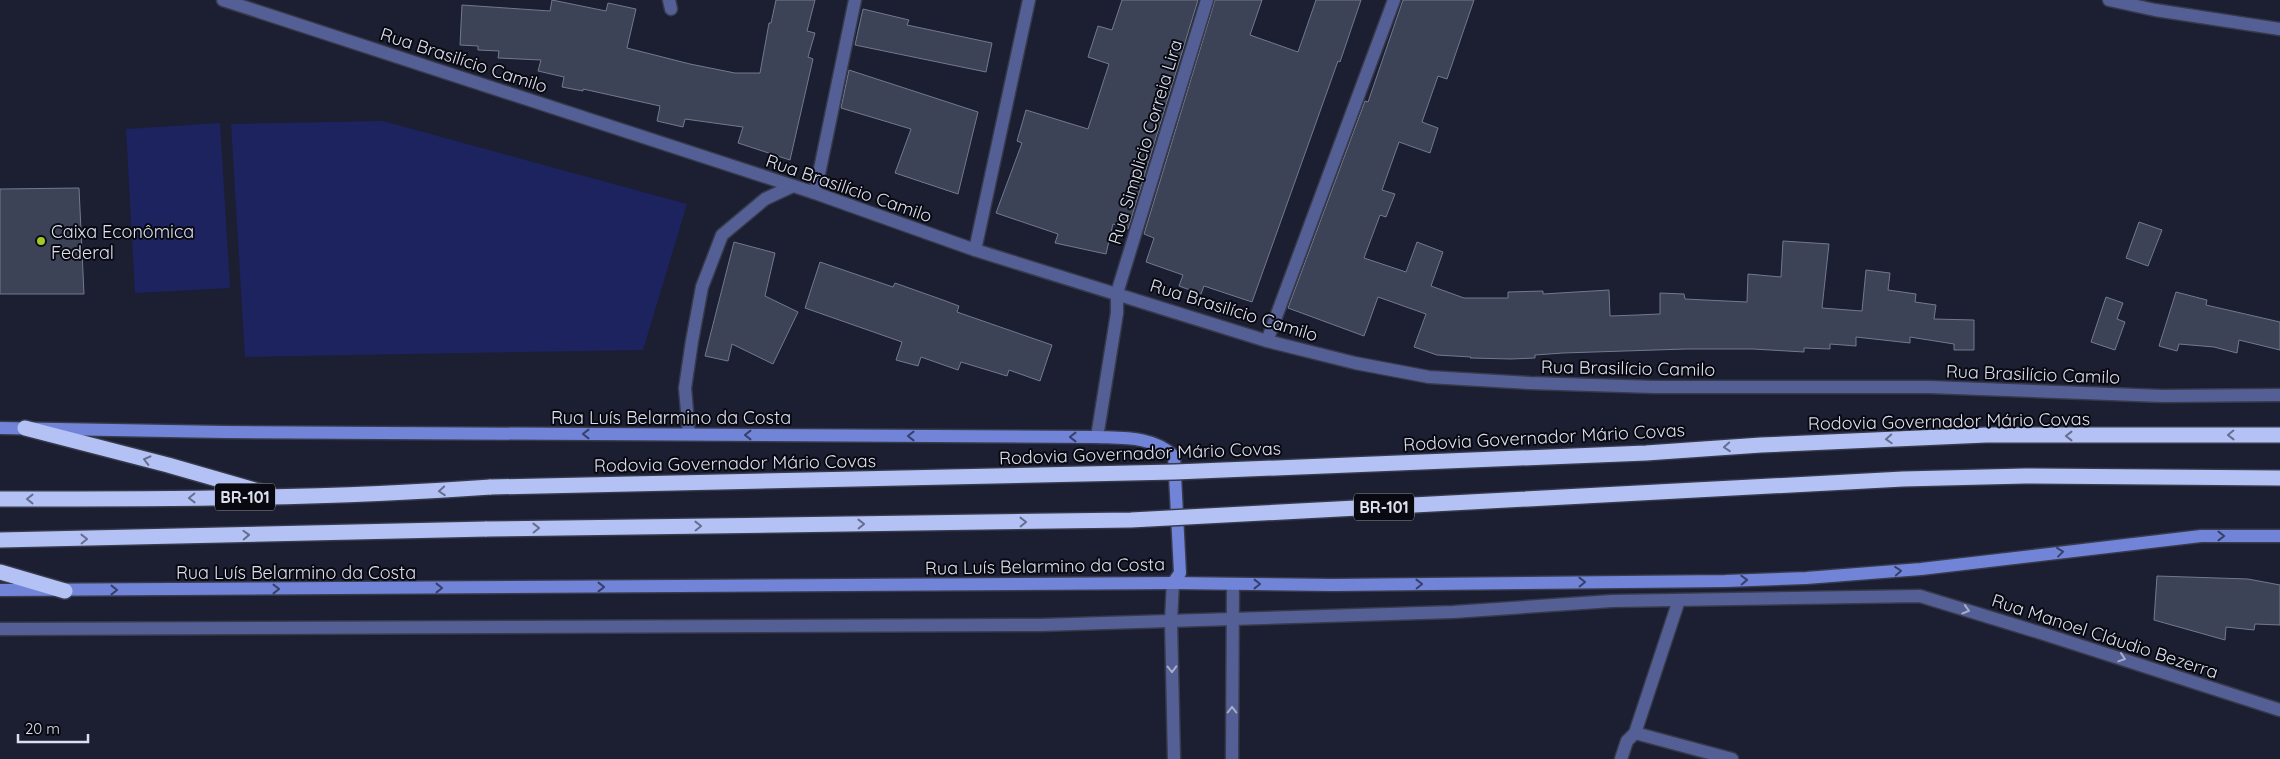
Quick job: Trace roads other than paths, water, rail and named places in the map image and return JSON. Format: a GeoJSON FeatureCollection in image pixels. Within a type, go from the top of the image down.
{"type":"FeatureCollection","features":[{"type":"Feature","properties":{"kind":"highway"},"geometry":{"type":"LineString","coordinates":[[25,428],[168,465],[278,497]]}},
{"type":"Feature","properties":{"kind":"highway","name":"Rodovia Governador Mário Covas"},"geometry":{"type":"LineString","coordinates":[[0,499],[278,497],[405,494],[490,488],[1175,472],[1646,453],[1761,445],[1986,435],[2280,435]]}},
{"type":"Feature","properties":{"kind":"highway","name":"BR-101"},"geometry":{"type":"LineString","coordinates":[[0,540],[487,529],[1131,520],[1903,479],[2026,476],[2280,478]]}},
{"type":"Feature","properties":{"kind":"highway"},"geometry":{"type":"LineString","coordinates":[[0,572],[65,591]]}},
{"type":"Feature","properties":{"kind":"main road","name":"Rua Luís Belarmino da Costa"},"geometry":{"type":"LineString","coordinates":[[0,428],[235,432],[1096,437],[1139,439],[1164,446],[1174,456],[1180,572],[1173,583],[0,590]]}},
{"type":"Feature","properties":{"kind":"main road"},"geometry":{"type":"LineString","coordinates":[[1173,583],[1392,585],[1725,581],[1806,578],[1920,569],[2201,536],[2280,536]]}},
{"type":"Feature","properties":{"kind":"street","name":"Rua Brasilício Camilo"},"geometry":{"type":"LineString","coordinates":[[223,0],[793,186],[974,250],[1267,341],[1355,363],[1430,377],[1530,383],[1654,387],[1930,388],[2162,396],[2280,395]]}},
{"type":"Feature","properties":{"kind":"street"},"geometry":{"type":"LineString","coordinates":[[814,193],[855,0]]}},
{"type":"Feature","properties":{"kind":"street"},"geometry":{"type":"LineString","coordinates":[[974,250],[1029,0]]}},
{"type":"Feature","properties":{"kind":"street","name":"Rua Simplicio Correia Lira"},"geometry":{"type":"LineString","coordinates":[[1096,437],[1117,313],[1117,293],[1206,0]]}},
{"type":"Feature","properties":{"kind":"street"},"geometry":{"type":"LineString","coordinates":[[1267,341],[1394,0]]}},
{"type":"Feature","properties":{"kind":"street"},"geometry":{"type":"LineString","coordinates":[[2109,0],[2155,10],[2280,30]]}},
{"type":"Feature","properties":{"kind":"street"},"geometry":{"type":"LineString","coordinates":[[689,434],[685,388],[692,341],[702,287],[722,235],[764,199],[793,186]]}},
{"type":"Feature","properties":{"kind":"street"},"geometry":{"type":"LineString","coordinates":[[1173,583],[1174,759]]}},
{"type":"Feature","properties":{"kind":"street"},"geometry":{"type":"LineString","coordinates":[[1232,759],[1231,618],[1233,584]]}},
{"type":"Feature","properties":{"kind":"street","name":"Rua Manoel Cláudio Bezerra"},"geometry":{"type":"LineString","coordinates":[[0,629],[1041,625],[1453,612],[1595,602],[1920,596],[2041,632],[2280,710]]}},
{"type":"Feature","properties":{"kind":"street"},"geometry":{"type":"LineString","coordinates":[[1621,759],[1627,741],[1635,733],[1679,600]]}},
{"type":"Feature","properties":{"kind":"street"},"geometry":{"type":"LineString","coordinates":[[1635,733],[1732,759]]}},
{"type":"Feature","properties":{"kind":"place","name":"Caixa Econômica Federal"},"geometry":{"type":"Point","coordinates":[41,241]}}]}
